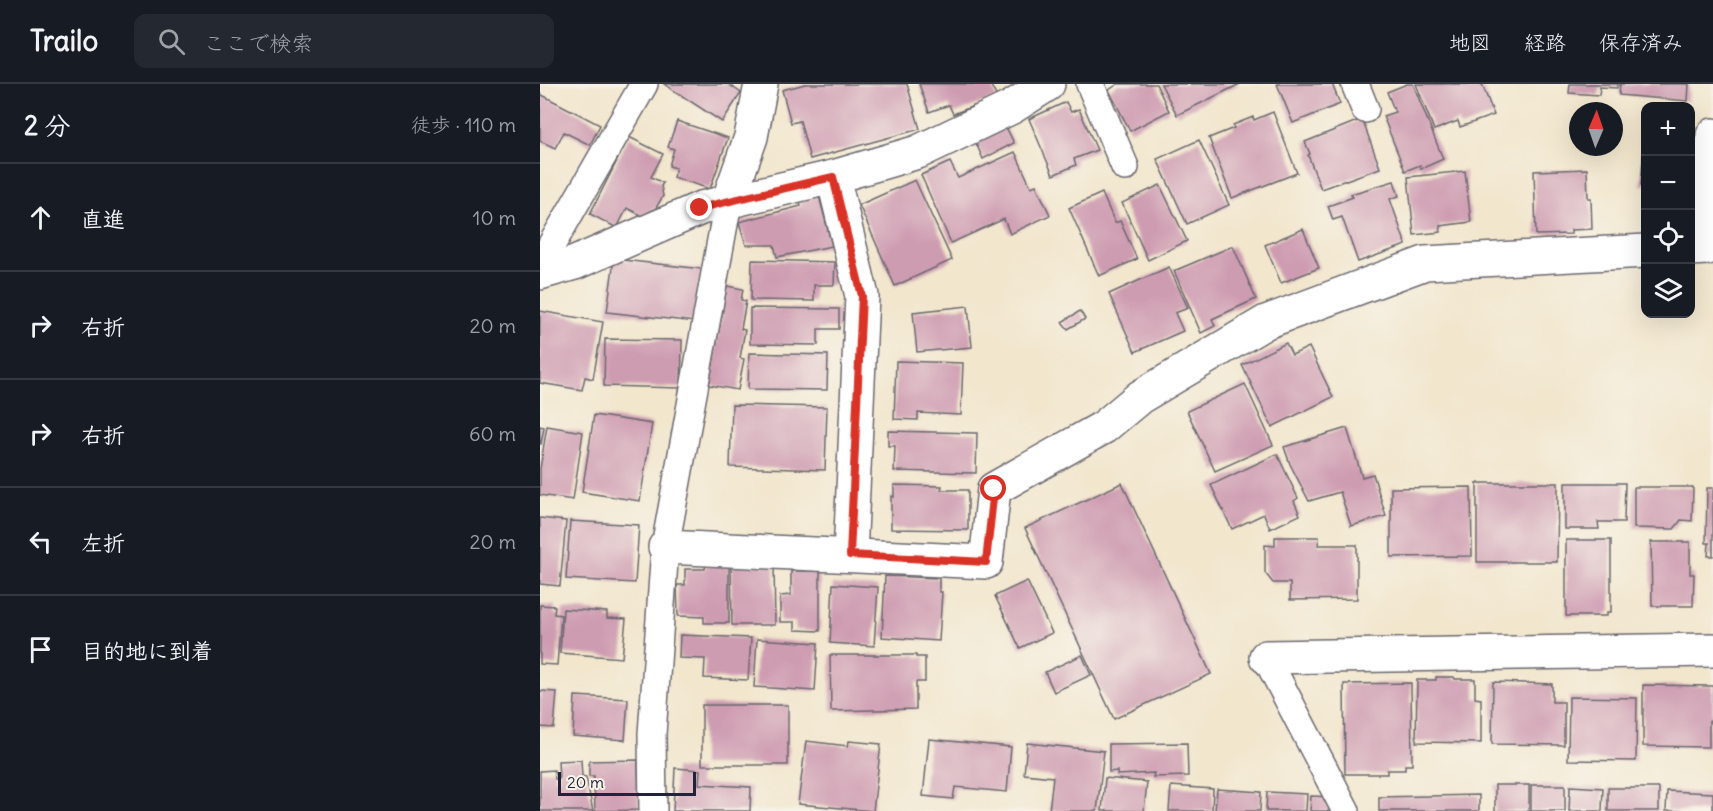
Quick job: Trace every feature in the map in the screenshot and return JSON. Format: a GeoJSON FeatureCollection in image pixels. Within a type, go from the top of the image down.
{"type":"FeatureCollection","features":[{"type":"Feature","properties":{"kind":"street"},"geometry":{"type":"LineString","coordinates":[[728,202],[750,137],[761,84]]}},
{"type":"Feature","properties":{"kind":"street"},"geometry":{"type":"LineString","coordinates":[[540,273],[575,263],[700,208],[833,177],[918,152],[1012,107],[1048,84]]}},
{"type":"Feature","properties":{"kind":"street"},"geometry":{"type":"LineString","coordinates":[[1695,249],[1707,248],[1713,135]]}},
{"type":"Feature","properties":{"kind":"street"},"geometry":{"type":"LineString","coordinates":[[833,177],[862,296],[850,555]]}},
{"type":"Feature","properties":{"kind":"street"},"geometry":{"type":"LineString","coordinates":[[665,547],[986,562],[994,489],[1104,427],[1140,397],[1266,322],[1425,263],[1641,251]]}},
{"type":"Feature","properties":{"kind":"street"},"geometry":{"type":"LineString","coordinates":[[1266,657],[1713,650]]}},
{"type":"Feature","properties":{"kind":"lane"},"geometry":{"type":"LineString","coordinates":[[540,266],[644,84]]}},
{"type":"Feature","properties":{"kind":"lane"},"geometry":{"type":"LineString","coordinates":[[1090,84],[1125,167]]}},
{"type":"Feature","properties":{"kind":"lane"},"geometry":{"type":"LineString","coordinates":[[1355,84],[1365,109]]}},
{"type":"Feature","properties":{"kind":"lane"},"geometry":{"type":"LineString","coordinates":[[653,811],[652,734],[665,547],[728,202]]}},
{"type":"Feature","properties":{"kind":"lane"},"geometry":{"type":"LineString","coordinates":[[1266,657],[1346,811]]}},
{"type":"Feature","properties":{"kind":"building"},"geometry":{"type":"Polygon","coordinates":[[[664,84],[728,84],[741,93],[722,122],[664,84]]]}},
{"type":"Feature","properties":{"kind":"building"},"geometry":{"type":"Polygon","coordinates":[[[805,84],[907,84],[920,129],[810,159],[800,121],[791,123],[782,90],[805,84]]]}},
{"type":"Feature","properties":{"kind":"building"},"geometry":{"type":"Polygon","coordinates":[[[919,84],[990,84],[997,97],[953,114],[949,105],[929,112],[919,84]]]}},
{"type":"Feature","properties":{"kind":"building"},"geometry":{"type":"Polygon","coordinates":[[[1118,84],[1156,84],[1169,111],[1130,131],[1109,90],[1118,84]]]}},
{"type":"Feature","properties":{"kind":"building"},"geometry":{"type":"Polygon","coordinates":[[[1161,84],[1240,84],[1177,115],[1161,84]]]}},
{"type":"Feature","properties":{"kind":"building"},"geometry":{"type":"Polygon","coordinates":[[[1277,84],[1332,84],[1340,104],[1293,123],[1277,84]]]}},
{"type":"Feature","properties":{"kind":"building"},"geometry":{"type":"Polygon","coordinates":[[[1413,84],[1443,159],[1421,169],[1420,165],[1405,171],[1383,116],[1395,112],[1387,92],[1413,84]]]}},
{"type":"Feature","properties":{"kind":"building"},"geometry":{"type":"Polygon","coordinates":[[[1416,84],[1482,84],[1494,115],[1460,127],[1458,121],[1434,130],[1416,84]]]}},
{"type":"Feature","properties":{"kind":"building"},"geometry":{"type":"Polygon","coordinates":[[[1570,84],[1618,84],[1617,88],[1600,87],[1599,95],[1569,93],[1570,84]]]}},
{"type":"Feature","properties":{"kind":"building"},"geometry":{"type":"Polygon","coordinates":[[[1620,84],[1689,84],[1688,101],[1619,95],[1620,84]]]}},
{"type":"Feature","properties":{"kind":"building"},"geometry":{"type":"Polygon","coordinates":[[[540,94],[600,125],[590,145],[564,132],[555,148],[540,141],[540,94]]]}},
{"type":"Feature","properties":{"kind":"building"},"geometry":{"type":"Polygon","coordinates":[[[1066,102],[1071,112],[1079,109],[1097,150],[1074,159],[1076,165],[1053,175],[1029,119],[1066,102]]]}},
{"type":"Feature","properties":{"kind":"building"},"geometry":{"type":"Polygon","coordinates":[[[1273,112],[1297,173],[1232,198],[1209,138],[1234,128],[1233,125],[1273,112]]]}},
{"type":"Feature","properties":{"kind":"building"},"geometry":{"type":"Polygon","coordinates":[[[1362,119],[1380,168],[1321,189],[1305,142],[1362,119]]]}},
{"type":"Feature","properties":{"kind":"building"},"geometry":{"type":"Polygon","coordinates":[[[677,121],[728,138],[710,189],[673,177],[676,168],[669,166],[674,149],[668,147],[677,121]]]}},
{"type":"Feature","properties":{"kind":"building"},"geometry":{"type":"Polygon","coordinates":[[[1006,127],[1014,143],[983,159],[975,141],[1006,127]]]}},
{"type":"Feature","properties":{"kind":"building"},"geometry":{"type":"Polygon","coordinates":[[[629,137],[663,154],[651,177],[663,183],[661,186],[663,196],[656,208],[642,216],[627,208],[617,228],[590,214],[629,137]]]}},
{"type":"Feature","properties":{"kind":"building"},"geometry":{"type":"Polygon","coordinates":[[[1199,140],[1229,205],[1187,224],[1157,159],[1199,140]]]}},
{"type":"Feature","properties":{"kind":"building"},"geometry":{"type":"Polygon","coordinates":[[[1015,152],[1031,187],[1036,185],[1050,215],[1010,234],[1004,219],[951,243],[921,175],[950,162],[958,178],[1015,152]]]}},
{"type":"Feature","properties":{"kind":"building"},"geometry":{"type":"Polygon","coordinates":[[[1587,169],[1592,229],[1571,230],[1571,234],[1536,235],[1534,171],[1587,169]]]}},
{"type":"Feature","properties":{"kind":"building"},"geometry":{"type":"Polygon","coordinates":[[[1465,171],[1471,222],[1440,226],[1441,232],[1414,235],[1408,177],[1465,171]]]}},
{"type":"Feature","properties":{"kind":"building"},"geometry":{"type":"Polygon","coordinates":[[[915,180],[952,260],[895,286],[859,205],[915,180]]]}},
{"type":"Feature","properties":{"kind":"building"},"geometry":{"type":"Polygon","coordinates":[[[1394,181],[1399,196],[1390,199],[1406,245],[1358,262],[1342,217],[1333,220],[1328,206],[1353,197],[1351,194],[1394,181]]]}},
{"type":"Feature","properties":{"kind":"building"},"geometry":{"type":"Polygon","coordinates":[[[1160,185],[1187,241],[1148,260],[1122,203],[1160,185]]]}},
{"type":"Feature","properties":{"kind":"building"},"geometry":{"type":"Polygon","coordinates":[[[1102,193],[1115,223],[1120,221],[1137,259],[1099,276],[1069,208],[1102,193]]]}},
{"type":"Feature","properties":{"kind":"building"},"geometry":{"type":"Polygon","coordinates":[[[819,196],[832,246],[777,257],[774,245],[746,245],[739,222],[801,206],[800,201],[819,196]]]}},
{"type":"Feature","properties":{"kind":"building"},"geometry":{"type":"Polygon","coordinates":[[[1303,229],[1319,268],[1281,283],[1265,245],[1303,229]]]}},
{"type":"Feature","properties":{"kind":"building"},"geometry":{"type":"Polygon","coordinates":[[[1233,246],[1256,299],[1212,319],[1215,326],[1201,333],[1174,271],[1233,246]]]}},
{"type":"Feature","properties":{"kind":"building"},"geometry":{"type":"Polygon","coordinates":[[[614,259],[702,269],[695,322],[607,312],[614,259]]]}},
{"type":"Feature","properties":{"kind":"building"},"geometry":{"type":"Polygon","coordinates":[[[752,260],[835,262],[834,285],[814,285],[814,301],[751,300],[752,260]]]}},
{"type":"Feature","properties":{"kind":"building"},"geometry":{"type":"Polygon","coordinates":[[[1169,267],[1188,308],[1175,313],[1183,331],[1135,352],[1109,294],[1169,267]]]}},
{"type":"Feature","properties":{"kind":"building"},"geometry":{"type":"Polygon","coordinates":[[[727,286],[743,289],[741,300],[746,301],[741,329],[745,330],[740,358],[744,359],[738,390],[709,385],[727,286]]]}},
{"type":"Feature","properties":{"kind":"building"},"geometry":{"type":"Polygon","coordinates":[[[968,306],[972,347],[917,352],[913,312],[968,306]]]}},
{"type":"Feature","properties":{"kind":"building"},"geometry":{"type":"Polygon","coordinates":[[[750,308],[839,309],[839,329],[818,329],[818,345],[750,344],[750,308]]]}},
{"type":"Feature","properties":{"kind":"building"},"geometry":{"type":"Polygon","coordinates":[[[540,311],[603,322],[593,379],[585,377],[582,390],[540,383],[540,311]]]}},
{"type":"Feature","properties":{"kind":"building"},"geometry":{"type":"Polygon","coordinates":[[[1080,311],[1085,319],[1068,329],[1062,322],[1080,311]]]}},
{"type":"Feature","properties":{"kind":"building"},"geometry":{"type":"Polygon","coordinates":[[[605,339],[682,340],[681,388],[604,386],[605,339]]]}},
{"type":"Feature","properties":{"kind":"building"},"geometry":{"type":"Polygon","coordinates":[[[1286,343],[1292,355],[1309,347],[1333,397],[1272,427],[1242,365],[1286,343]]]}},
{"type":"Feature","properties":{"kind":"building"},"geometry":{"type":"Polygon","coordinates":[[[749,353],[828,355],[827,390],[748,389],[749,353]]]}},
{"type":"Feature","properties":{"kind":"building"},"geometry":{"type":"Polygon","coordinates":[[[896,361],[963,363],[961,415],[918,413],[918,420],[894,419],[896,361]]]}},
{"type":"Feature","properties":{"kind":"building"},"geometry":{"type":"Polygon","coordinates":[[[1245,384],[1273,445],[1215,471],[1187,411],[1245,384]]]}},
{"type":"Feature","properties":{"kind":"building"},"geometry":{"type":"Polygon","coordinates":[[[732,405],[827,407],[825,470],[730,467],[732,405]]]}},
{"type":"Feature","properties":{"kind":"building"},"geometry":{"type":"Polygon","coordinates":[[[594,415],[652,424],[640,501],[582,492],[594,415]]]}},
{"type":"Feature","properties":{"kind":"building"},"geometry":{"type":"Polygon","coordinates":[[[540,426],[544,427],[541,444],[540,444],[540,426]]]}},
{"type":"Feature","properties":{"kind":"building"},"geometry":{"type":"Polygon","coordinates":[[[547,426],[583,432],[573,500],[540,495],[540,469],[547,426]]]}},
{"type":"Feature","properties":{"kind":"building"},"geometry":{"type":"Polygon","coordinates":[[[1347,428],[1362,477],[1373,474],[1386,516],[1351,526],[1340,492],[1309,501],[1284,447],[1347,428]]]}},
{"type":"Feature","properties":{"kind":"building"},"geometry":{"type":"Polygon","coordinates":[[[888,431],[977,433],[976,473],[894,471],[895,446],[888,446],[888,431]]]}},
{"type":"Feature","properties":{"kind":"building"},"geometry":{"type":"Polygon","coordinates":[[[1277,454],[1298,498],[1294,501],[1300,515],[1270,529],[1264,514],[1232,529],[1211,485],[1277,454]]]}},
{"type":"Feature","properties":{"kind":"building"},"geometry":{"type":"Polygon","coordinates":[[[1122,483],[1211,674],[1114,719],[1025,528],[1122,483]]]}},
{"type":"Feature","properties":{"kind":"building"},"geometry":{"type":"Polygon","coordinates":[[[1477,483],[1558,483],[1557,562],[1477,562],[1477,483]]]}},
{"type":"Feature","properties":{"kind":"building"},"geometry":{"type":"Polygon","coordinates":[[[1565,483],[1625,483],[1624,522],[1598,522],[1599,529],[1565,529],[1565,483]]]}},
{"type":"Feature","properties":{"kind":"building"},"geometry":{"type":"Polygon","coordinates":[[[894,485],[942,486],[941,490],[968,490],[968,530],[891,529],[891,496],[894,497],[894,485]]]}},
{"type":"Feature","properties":{"kind":"building"},"geometry":{"type":"Polygon","coordinates":[[[1471,487],[1472,556],[1391,557],[1391,488],[1471,487]]]}},
{"type":"Feature","properties":{"kind":"building"},"geometry":{"type":"Polygon","coordinates":[[[1634,487],[1693,487],[1692,521],[1681,520],[1674,529],[1634,528],[1634,487]]]}},
{"type":"Feature","properties":{"kind":"building"},"geometry":{"type":"Polygon","coordinates":[[[1707,488],[1713,488],[1713,556],[1708,556],[1709,543],[1706,543],[1707,488]]]}},
{"type":"Feature","properties":{"kind":"building"},"geometry":{"type":"Polygon","coordinates":[[[540,518],[566,521],[560,586],[540,584],[540,518]]]}},
{"type":"Feature","properties":{"kind":"building"},"geometry":{"type":"Polygon","coordinates":[[[570,521],[639,525],[635,583],[566,579],[570,521]]]}},
{"type":"Feature","properties":{"kind":"building"},"geometry":{"type":"Polygon","coordinates":[[[1275,537],[1319,537],[1318,545],[1357,545],[1357,599],[1290,600],[1290,583],[1273,583],[1265,573],[1265,545],[1275,546],[1275,537]]]}},
{"type":"Feature","properties":{"kind":"building"},"geometry":{"type":"Polygon","coordinates":[[[1566,540],[1611,540],[1611,612],[1607,612],[1607,616],[1566,616],[1566,540]]]}},
{"type":"Feature","properties":{"kind":"building"},"geometry":{"type":"Polygon","coordinates":[[[1651,542],[1690,542],[1690,574],[1694,574],[1693,606],[1652,606],[1651,542]]]}},
{"type":"Feature","properties":{"kind":"building"},"geometry":{"type":"Polygon","coordinates":[[[706,565],[729,565],[729,623],[704,623],[704,617],[678,616],[677,585],[685,585],[685,569],[705,569],[706,565]]]}},
{"type":"Feature","properties":{"kind":"building"},"geometry":{"type":"Polygon","coordinates":[[[731,565],[774,565],[775,625],[732,625],[731,565]]]}},
{"type":"Feature","properties":{"kind":"building"},"geometry":{"type":"Polygon","coordinates":[[[791,571],[820,571],[820,631],[795,630],[795,622],[780,622],[780,596],[791,595],[791,571]]]}},
{"type":"Feature","properties":{"kind":"building"},"geometry":{"type":"Polygon","coordinates":[[[885,576],[939,578],[939,592],[942,592],[939,641],[882,637],[885,576]]]}},
{"type":"Feature","properties":{"kind":"building"},"geometry":{"type":"Polygon","coordinates":[[[1027,581],[1052,633],[1020,648],[995,596],[1027,581]]]}},
{"type":"Feature","properties":{"kind":"building"},"geometry":{"type":"Polygon","coordinates":[[[833,584],[878,587],[874,646],[830,643],[833,584]]]}},
{"type":"Feature","properties":{"kind":"building"},"geometry":{"type":"Polygon","coordinates":[[[540,605],[555,606],[554,614],[561,615],[557,665],[540,664],[540,605]]]}},
{"type":"Feature","properties":{"kind":"building"},"geometry":{"type":"Polygon","coordinates":[[[563,609],[607,612],[607,618],[626,619],[622,658],[560,653],[563,609]]]}},
{"type":"Feature","properties":{"kind":"building"},"geometry":{"type":"Polygon","coordinates":[[[680,635],[751,638],[748,680],[704,678],[705,659],[679,658],[680,635]]]}},
{"type":"Feature","properties":{"kind":"building"},"geometry":{"type":"Polygon","coordinates":[[[757,639],[818,643],[815,691],[754,687],[757,639]]]}},
{"type":"Feature","properties":{"kind":"building"},"geometry":{"type":"Polygon","coordinates":[[[830,655],[916,655],[916,657],[925,657],[925,682],[916,682],[916,709],[831,711],[830,655]]]}},
{"type":"Feature","properties":{"kind":"building"},"geometry":{"type":"Polygon","coordinates":[[[1082,655],[1091,675],[1054,692],[1045,672],[1082,655]]]}},
{"type":"Feature","properties":{"kind":"building"},"geometry":{"type":"Polygon","coordinates":[[[1436,677],[1475,679],[1475,698],[1481,699],[1481,743],[1416,742],[1417,680],[1436,680],[1436,677]]]}},
{"type":"Feature","properties":{"kind":"building"},"geometry":{"type":"Polygon","coordinates":[[[1493,682],[1552,684],[1552,702],[1564,702],[1564,745],[1492,744],[1493,682]]]}},
{"type":"Feature","properties":{"kind":"building"},"geometry":{"type":"Polygon","coordinates":[[[1411,683],[1412,765],[1405,765],[1405,770],[1387,770],[1387,774],[1345,774],[1344,684],[1411,683]]]}},
{"type":"Feature","properties":{"kind":"building"},"geometry":{"type":"Polygon","coordinates":[[[1643,685],[1713,686],[1713,721],[1709,721],[1709,747],[1643,746],[1643,685]]]}},
{"type":"Feature","properties":{"kind":"building"},"geometry":{"type":"Polygon","coordinates":[[[540,691],[557,692],[554,728],[540,727],[540,691]]]}},
{"type":"Feature","properties":{"kind":"building"},"geometry":{"type":"Polygon","coordinates":[[[575,696],[628,699],[625,740],[573,736],[575,696]]]}},
{"type":"Feature","properties":{"kind":"building"},"geometry":{"type":"Polygon","coordinates":[[[1569,697],[1637,698],[1636,761],[1568,760],[1569,697]]]}},
{"type":"Feature","properties":{"kind":"building"},"geometry":{"type":"Polygon","coordinates":[[[702,705],[788,705],[788,765],[702,765],[702,705]]]}},
{"type":"Feature","properties":{"kind":"building"},"geometry":{"type":"Polygon","coordinates":[[[929,739],[1011,747],[1007,792],[955,787],[953,799],[923,796],[929,739]]]}},
{"type":"Feature","properties":{"kind":"building"},"geometry":{"type":"Polygon","coordinates":[[[806,741],[848,746],[849,741],[881,744],[873,811],[798,804],[806,741]]]}},
{"type":"Feature","properties":{"kind":"building"},"geometry":{"type":"Polygon","coordinates":[[[1027,743],[1104,751],[1097,811],[1049,811],[1053,777],[1024,774],[1027,743]]]}},
{"type":"Feature","properties":{"kind":"building"},"geometry":{"type":"Polygon","coordinates":[[[1187,743],[1188,776],[1153,777],[1154,773],[1117,775],[1117,771],[1109,772],[1109,744],[1187,743]]]}},
{"type":"Feature","properties":{"kind":"building"},"geometry":{"type":"Polygon","coordinates":[[[581,760],[582,776],[586,777],[593,811],[540,811],[540,771],[554,770],[555,779],[559,779],[558,761],[581,760]]]}},
{"type":"Feature","properties":{"kind":"building"},"geometry":{"type":"Polygon","coordinates":[[[638,760],[639,810],[595,811],[594,776],[589,776],[589,761],[638,760]]]}},
{"type":"Feature","properties":{"kind":"building"},"geometry":{"type":"Polygon","coordinates":[[[675,768],[700,770],[699,784],[751,787],[750,811],[673,811],[675,768]]]}},
{"type":"Feature","properties":{"kind":"building"},"geometry":{"type":"Polygon","coordinates":[[[1105,778],[1147,782],[1144,811],[1102,811],[1105,778]]]}},
{"type":"Feature","properties":{"kind":"building"},"geometry":{"type":"Polygon","coordinates":[[[1495,785],[1529,785],[1529,811],[1495,811],[1495,785]]]}},
{"type":"Feature","properties":{"kind":"building"},"geometry":{"type":"Polygon","coordinates":[[[1531,785],[1565,785],[1565,811],[1531,811],[1531,785]]]}},
{"type":"Feature","properties":{"kind":"building"},"geometry":{"type":"Polygon","coordinates":[[[1171,786],[1213,789],[1212,811],[1169,811],[1171,786]]]}},
{"type":"Feature","properties":{"kind":"building"},"geometry":{"type":"Polygon","coordinates":[[[1570,786],[1603,788],[1602,811],[1569,811],[1570,786]]]}},
{"type":"Feature","properties":{"kind":"building"},"geometry":{"type":"Polygon","coordinates":[[[1608,788],[1659,788],[1659,811],[1608,811],[1608,788]]]}},
{"type":"Feature","properties":{"kind":"building"},"geometry":{"type":"Polygon","coordinates":[[[1217,789],[1261,792],[1260,811],[1215,811],[1217,789]]]}},
{"type":"Feature","properties":{"kind":"building"},"geometry":{"type":"Polygon","coordinates":[[[1667,791],[1713,793],[1713,811],[1666,811],[1667,791]]]}},
{"type":"Feature","properties":{"kind":"building"},"geometry":{"type":"Polygon","coordinates":[[[1267,792],[1307,794],[1306,811],[1266,811],[1267,792]]]}},
{"type":"Feature","properties":{"kind":"building"},"geometry":{"type":"Polygon","coordinates":[[[1479,795],[1479,811],[1379,811],[1379,797],[1479,795]]]}},
{"type":"Feature","properties":{"kind":"building"},"geometry":{"type":"Polygon","coordinates":[[[1311,796],[1332,797],[1331,811],[1310,811],[1311,796]]]}},
{"type":"Feature","properties":{"kind":"route"},"geometry":{"type":"LineString","coordinates":[[700,208],[833,177],[862,296],[850,555],[986,562],[994,489]]}}]}
